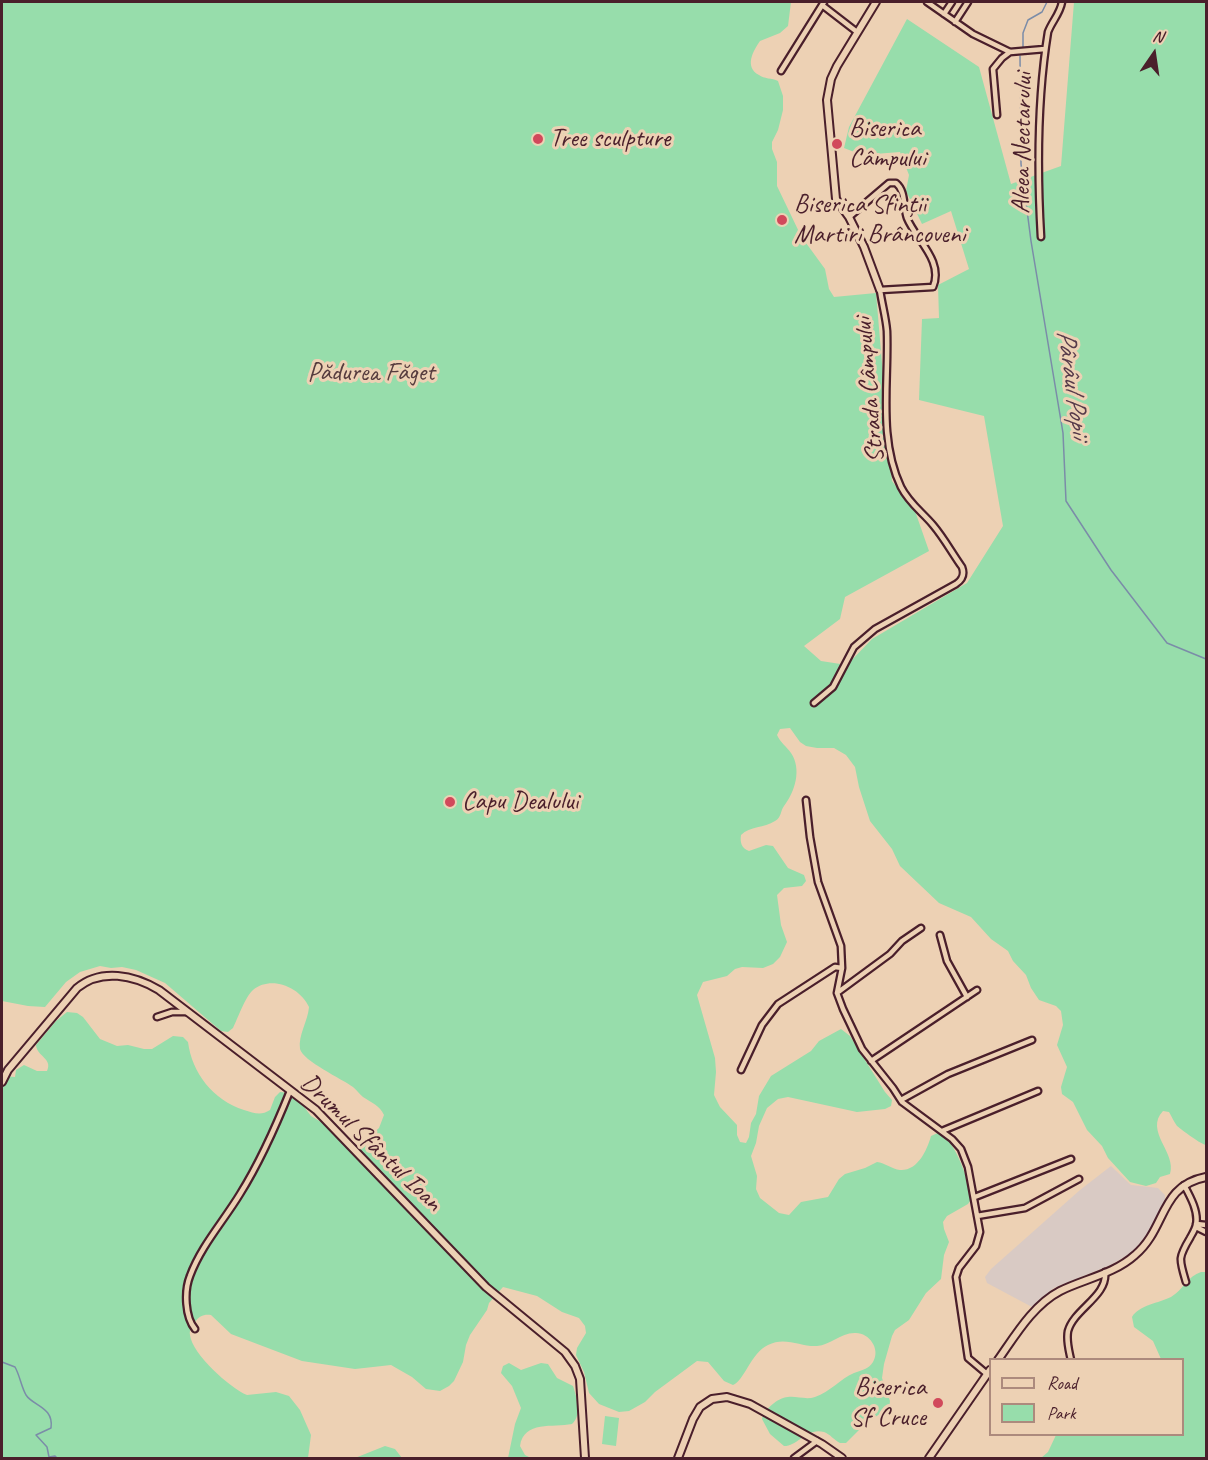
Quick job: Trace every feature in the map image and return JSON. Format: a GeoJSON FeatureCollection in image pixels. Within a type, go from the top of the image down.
{"type":"FeatureCollection","features":[{"type":"Feature","properties":{"kind":"main road","name":"Strada Câmpului"},"geometry":{"type":"LineString","coordinates":[[876,2],[837,66],[831,79],[828,100],[834,194],[849,218],[870,261],[880,290]]}},
{"type":"Feature","properties":{"kind":"main road","name":"Drumul Sfântul Ioan"},"geometry":{"type":"LineString","coordinates":[[2,1082],[8,1070],[77,988],[90,979],[116,975],[140,980],[159,990],[316,1110],[486,1287],[559,1346],[577,1370],[581,1385],[585,1458]]}},
{"type":"Feature","properties":{"kind":"main road"},"geometry":{"type":"LineString","coordinates":[[999,1358],[1027,1321],[1050,1298],[1128,1261],[1143,1246],[1160,1222],[1174,1193],[1184,1185],[1206,1177]]}},
{"type":"Feature","properties":{"kind":"main road"},"geometry":{"type":"LineString","coordinates":[[929,1458],[989,1372]]}},
{"type":"Feature","properties":{"kind":"main road"},"geometry":{"type":"LineString","coordinates":[[678,1458],[698,1409],[708,1400],[721,1397],[742,1400],[817,1441],[842,1458]]}},
{"type":"Feature","properties":{"kind":"street"},"geometry":{"type":"LineString","coordinates":[[927,2],[973,34],[1010,52],[993,69],[997,115]]}},
{"type":"Feature","properties":{"kind":"street"},"geometry":{"type":"LineString","coordinates":[[944,14],[952,2]]}},
{"type":"Feature","properties":{"kind":"street"},"geometry":{"type":"LineString","coordinates":[[955,22],[968,2]]}},
{"type":"Feature","properties":{"kind":"street","name":"Aleea Nectarului"},"geometry":{"type":"LineString","coordinates":[[1041,237],[1037,158],[1038,117],[1050,24],[1061,9],[1062,2]]}},
{"type":"Feature","properties":{"kind":"street"},"geometry":{"type":"LineString","coordinates":[[781,71],[823,3],[857,32]]}},
{"type":"Feature","properties":{"kind":"street","name":"Aleea Nectarului"},"geometry":{"type":"LineString","coordinates":[[1010,52],[1045,50]]}},
{"type":"Feature","properties":{"kind":"street"},"geometry":{"type":"LineString","coordinates":[[849,218],[889,183],[896,183],[902,189],[909,221],[931,256],[935,276],[933,286],[880,290]]}},
{"type":"Feature","properties":{"kind":"street","name":"Strada Câmpului"},"geometry":{"type":"LineString","coordinates":[[814,703],[834,687],[854,647],[875,629],[956,584],[964,573],[934,527],[909,501],[900,486],[888,435],[886,329],[880,290]]}},
{"type":"Feature","properties":{"kind":"street"},"geometry":{"type":"LineString","coordinates":[[807,800],[810,837],[818,882],[841,946],[842,968],[837,993],[855,1034],[871,1061],[901,1100],[942,1131],[961,1149],[968,1167],[980,1232],[976,1246],[959,1268],[956,1277],[968,1358],[989,1372]]}},
{"type":"Feature","properties":{"kind":"street"},"geometry":{"type":"LineString","coordinates":[[837,993],[921,928]]}},
{"type":"Feature","properties":{"kind":"street"},"geometry":{"type":"LineString","coordinates":[[940,935],[947,961],[967,997]]}},
{"type":"Feature","properties":{"kind":"street"},"geometry":{"type":"LineString","coordinates":[[741,1070],[762,1024],[778,1004],[836,967],[842,968]]}},
{"type":"Feature","properties":{"kind":"street"},"geometry":{"type":"LineString","coordinates":[[871,1061],[977,990]]}},
{"type":"Feature","properties":{"kind":"street"},"geometry":{"type":"LineString","coordinates":[[157,1017],[172,1012],[187,1012]]}},
{"type":"Feature","properties":{"kind":"street"},"geometry":{"type":"LineString","coordinates":[[901,1100],[948,1074],[1032,1040]]}},
{"type":"Feature","properties":{"kind":"street"},"geometry":{"type":"LineString","coordinates":[[195,1329],[191,1324],[188,1306],[187,1286],[190,1276],[205,1246],[245,1185],[266,1146],[290,1091]]}},
{"type":"Feature","properties":{"kind":"street"},"geometry":{"type":"LineString","coordinates":[[942,1131],[1038,1091]]}},
{"type":"Feature","properties":{"kind":"street"},"geometry":{"type":"LineString","coordinates":[[975,1197],[1071,1159]]}},
{"type":"Feature","properties":{"kind":"street"},"geometry":{"type":"LineString","coordinates":[[977,1216],[1025,1208],[1079,1179]]}},
{"type":"Feature","properties":{"kind":"street"},"geometry":{"type":"LineString","coordinates":[[1184,1185],[1193,1203],[1196,1226],[1180,1255],[1180,1264],[1186,1282]]}},
{"type":"Feature","properties":{"kind":"street"},"geometry":{"type":"LineString","coordinates":[[1196,1226],[1206,1225]]}},
{"type":"Feature","properties":{"kind":"street"},"geometry":{"type":"LineString","coordinates":[[1196,1226],[1206,1232]]}},
{"type":"Feature","properties":{"kind":"street"},"geometry":{"type":"LineString","coordinates":[[1071,1358],[1067,1342],[1070,1325],[1101,1289],[1106,1278],[1105,1272]]}},
{"type":"Feature","properties":{"kind":"street"},"geometry":{"type":"LineString","coordinates":[[794,1458],[817,1441]]}},
{"type":"Feature","properties":{"kind":"shaded area"},"geometry":{"type":"Polygon","coordinates":[[[1111,1166],[1131,1185],[1158,1188],[1165,1195],[1165,1201],[1156,1220],[1131,1253],[1111,1265],[1054,1288],[1032,1307],[987,1283],[985,1277],[991,1269],[1080,1190],[1111,1166]]]}},
{"type":"Feature","properties":{"kind":"green space","name":"Pădurea Făget"},"geometry":{"type":"Polygon","coordinates":[[[2,2],[791,2],[788,26],[780,33],[760,41],[751,59],[754,72],[778,81],[783,96],[783,110],[772,142],[777,162],[777,186],[801,236],[825,269],[829,289],[834,297],[876,293],[892,481],[915,511],[929,551],[845,597],[840,619],[804,646],[821,661],[847,665],[872,639],[967,583],[1003,526],[984,416],[919,400],[922,319],[939,318],[938,285],[969,269],[951,211],[922,224],[906,191],[909,175],[900,152],[862,155],[844,148],[849,127],[907,19],[979,67],[1011,184],[1061,166],[1074,2],[1206,2],[1206,1145],[1177,1126],[1169,1112],[1163,1111],[1157,1126],[1169,1158],[1170,1174],[1146,1186],[1130,1182],[1087,1130],[1073,1102],[1062,1094],[1061,1087],[1067,1067],[1057,1045],[1063,1025],[1061,1011],[1056,1006],[1039,1000],[1026,975],[1013,961],[1008,951],[991,939],[971,917],[939,903],[900,866],[892,849],[870,821],[855,767],[846,755],[834,748],[806,746],[800,742],[790,728],[780,729],[777,735],[791,753],[796,766],[794,787],[780,816],[771,823],[745,832],[741,835],[741,842],[749,851],[766,845],[773,846],[788,868],[804,875],[806,881],[802,886],[784,888],[777,895],[781,925],[787,942],[780,957],[773,964],[763,968],[742,967],[735,969],[727,976],[703,982],[697,995],[715,1058],[714,1095],[720,1107],[737,1125],[740,1142],[746,1143],[756,1114],[759,1096],[771,1076],[811,1051],[819,1041],[841,1029],[850,1036],[892,1100],[891,1106],[885,1109],[857,1112],[788,1097],[778,1099],[767,1108],[759,1126],[751,1156],[757,1176],[756,1189],[760,1198],[779,1213],[789,1215],[801,1202],[828,1197],[839,1179],[845,1174],[877,1162],[900,1170],[912,1167],[921,1159],[931,1136],[940,1132],[956,1153],[972,1198],[968,1204],[947,1216],[943,1222],[949,1242],[944,1255],[941,1279],[926,1293],[909,1320],[895,1330],[892,1336],[882,1378],[890,1401],[889,1408],[866,1423],[846,1443],[840,1443],[826,1433],[818,1431],[784,1446],[770,1434],[762,1419],[769,1408],[780,1399],[815,1397],[869,1366],[875,1357],[875,1347],[861,1334],[851,1333],[817,1346],[774,1342],[757,1354],[741,1378],[733,1385],[724,1381],[708,1362],[697,1361],[645,1402],[629,1411],[619,1412],[599,1404],[589,1393],[584,1372],[576,1355],[577,1348],[586,1333],[585,1326],[579,1318],[562,1312],[537,1296],[503,1287],[489,1303],[487,1310],[470,1335],[463,1362],[454,1381],[440,1391],[426,1389],[412,1377],[391,1365],[355,1369],[302,1361],[231,1334],[211,1315],[198,1318],[190,1331],[192,1343],[204,1360],[222,1378],[247,1395],[276,1392],[289,1396],[300,1410],[311,1435],[308,1458],[2,1458],[2,1076],[15,1077],[16,1070],[24,1065],[37,1071],[47,1071],[48,1063],[36,1045],[56,1021],[67,1012],[77,1013],[83,1017],[100,1039],[117,1046],[128,1045],[152,1049],[173,1036],[183,1037],[188,1042],[199,1075],[223,1100],[244,1110],[260,1113],[270,1110],[275,1097],[280,1092],[290,1093],[298,1099],[311,1116],[331,1128],[352,1152],[379,1128],[384,1115],[378,1106],[363,1097],[353,1087],[303,1054],[300,1049],[300,1038],[309,1007],[299,994],[284,985],[268,984],[253,990],[244,1002],[233,1028],[228,1032],[221,1031],[165,983],[136,970],[122,967],[100,966],[80,972],[66,982],[45,1007],[2,1001],[2,2]]]}},
{"type":"Feature","properties":{"kind":"green space"},"geometry":{"type":"Polygon","coordinates":[[[1206,1272],[1206,1458],[1041,1458],[1048,1452],[1056,1436],[1184,1436],[1184,1358],[1161,1358],[1153,1341],[1134,1327],[1132,1317],[1144,1307],[1171,1297],[1196,1274],[1206,1272]]]}},
{"type":"Feature","properties":{"kind":"green space"},"geometry":{"type":"Polygon","coordinates":[[[509,1363],[521,1370],[541,1363],[548,1364],[557,1378],[573,1386],[576,1396],[578,1411],[572,1424],[540,1427],[527,1432],[520,1446],[525,1455],[531,1458],[508,1458],[521,1408],[512,1386],[501,1373],[503,1366],[509,1363]]]}},
{"type":"Feature","properties":{"kind":"green space"},"geometry":{"type":"Polygon","coordinates":[[[605,1416],[619,1418],[616,1446],[602,1444],[605,1416]]]}},
{"type":"Feature","properties":{"kind":"green space"},"geometry":{"type":"Polygon","coordinates":[[[385,1446],[395,1449],[402,1458],[355,1458],[385,1446]]]}},
{"type":"Feature","properties":{"kind":"waterway","name":"Pârâul Popii"},"geometry":{"type":"LineString","coordinates":[[1023,47],[1023,33],[1028,20],[1042,12],[1047,2]]}},
{"type":"Feature","properties":{"kind":"waterway","name":"Pârâul Popii"},"geometry":{"type":"LineString","coordinates":[[1020,56],[1021,164],[1031,241],[1063,433],[1066,501],[1111,570],[1167,643],[1206,659]]}},
{"type":"Feature","properties":{"kind":"waterway"},"geometry":{"type":"LineString","coordinates":[[2,1362],[15,1367],[26,1395],[49,1416],[51,1428],[36,1435],[47,1447],[49,1457],[57,1458]]}},
{"type":"Feature","properties":{"kind":"place","name":"Tree sculpture"},"geometry":{"type":"Point","coordinates":[538,139]}},
{"type":"Feature","properties":{"kind":"place","name":"Biserica Câmpului"},"geometry":{"type":"Point","coordinates":[837,144]}},
{"type":"Feature","properties":{"kind":"place","name":"Biserica Sfinții Martiri Brâncoveni"},"geometry":{"type":"Point","coordinates":[782,220]}},
{"type":"Feature","properties":{"kind":"place","name":"Capu Dealului"},"geometry":{"type":"Point","coordinates":[450,802]}},
{"type":"Feature","properties":{"kind":"place","name":"Biserica Sf Cruce"},"geometry":{"type":"Point","coordinates":[938,1403]}}]}
